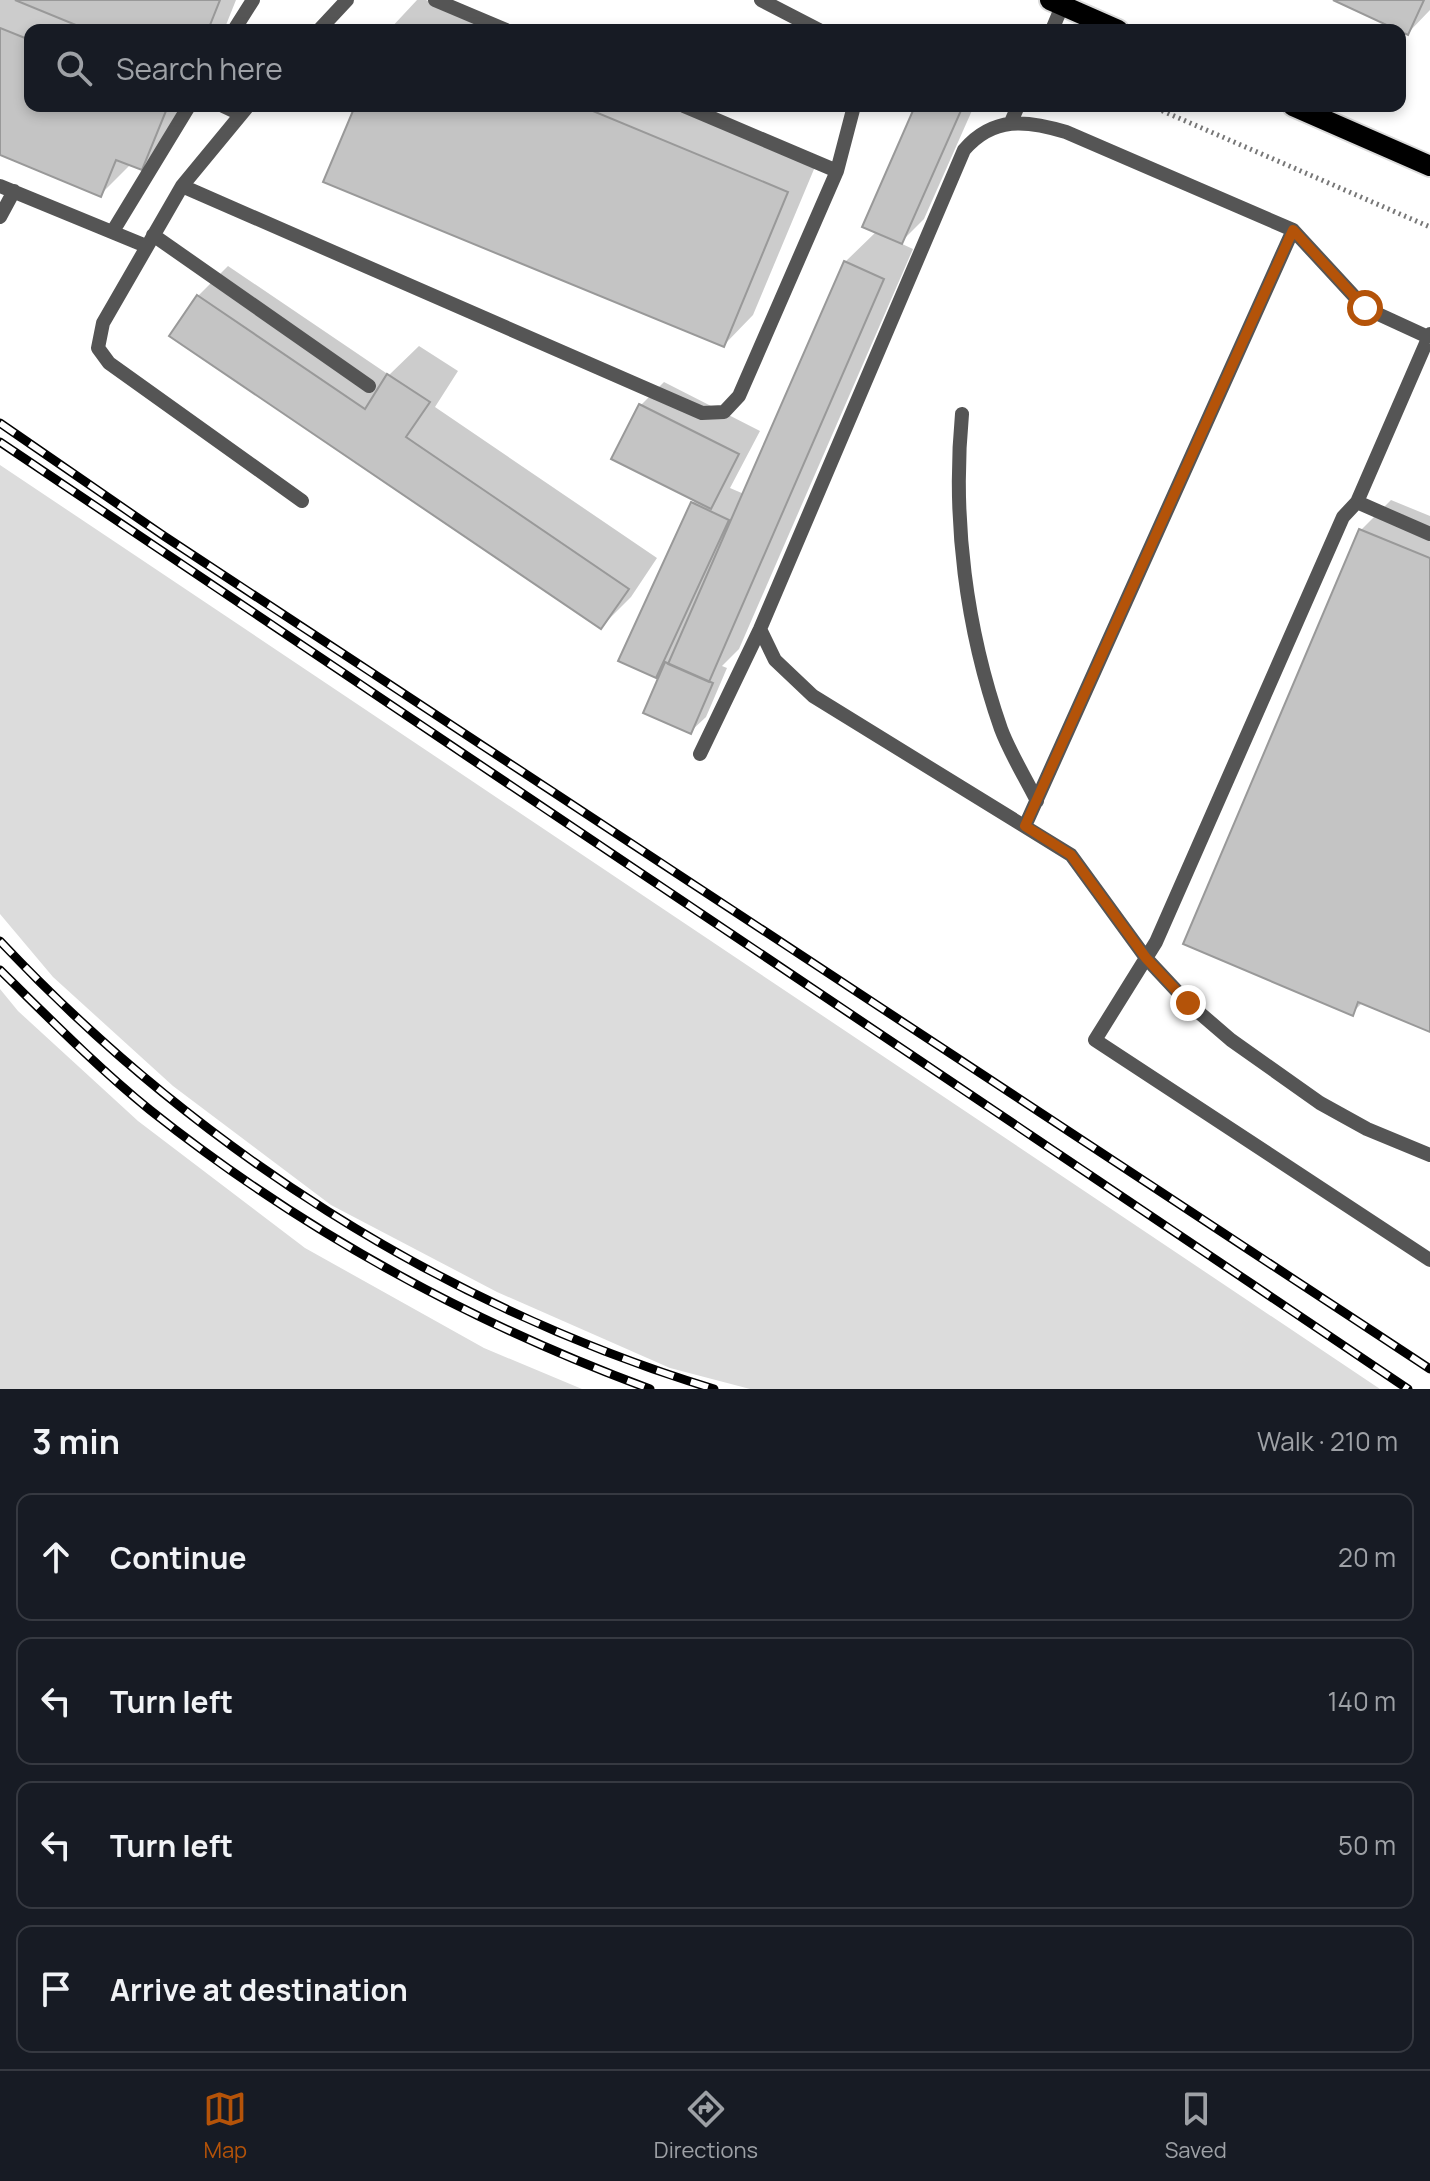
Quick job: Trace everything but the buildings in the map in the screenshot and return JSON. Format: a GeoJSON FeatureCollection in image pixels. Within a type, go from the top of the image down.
{"type":"FeatureCollection","features":[{"type":"Feature","properties":{"kind":"main road"},"geometry":{"type":"LineString","coordinates":[[1056,3],[1104,24]]}},
{"type":"Feature","properties":{"kind":"main road"},"geometry":{"type":"LineString","coordinates":[[1307,112],[1430,166]]}},
{"type":"Feature","properties":{"kind":"lane"},"geometry":{"type":"LineString","coordinates":[[238,24],[253,0]]}},
{"type":"Feature","properties":{"kind":"lane"},"geometry":{"type":"LineString","coordinates":[[325,24],[347,0]]}},
{"type":"Feature","properties":{"kind":"lane"},"geometry":{"type":"LineString","coordinates":[[435,0],[492,24]]}},
{"type":"Feature","properties":{"kind":"lane"},"geometry":{"type":"LineString","coordinates":[[761,0],[807,24]]}},
{"type":"Feature","properties":{"kind":"lane"},"geometry":{"type":"LineString","coordinates":[[1053,24],[1056,3]]}},
{"type":"Feature","properties":{"kind":"lane"},"geometry":{"type":"LineString","coordinates":[[113,231],[185,112]]}},
{"type":"Feature","properties":{"kind":"lane"},"geometry":{"type":"LineString","coordinates":[[242,112],[182,186],[103,323],[97,341],[102,355],[302,501]]}},
{"type":"Feature","properties":{"kind":"lane"},"geometry":{"type":"LineString","coordinates":[[698,112],[837,171]]}},
{"type":"Feature","properties":{"kind":"lane"},"geometry":{"type":"LineString","coordinates":[[182,186],[702,413],[724,412],[739,396],[837,171],[852,112]]}},
{"type":"Feature","properties":{"kind":"lane"},"geometry":{"type":"LineString","coordinates":[[1011,122],[1015,112]]}},
{"type":"Feature","properties":{"kind":"lane"},"geometry":{"type":"LineString","coordinates":[[700,754],[760,629],[964,150],[989,128],[1011,122],[1034,122],[1066,132],[1293,230],[1365,308],[1429,335],[1424,367],[1357,502],[1343,517],[1146,958],[1095,1040],[1430,1260]]}},
{"type":"Feature","properties":{"kind":"lane"},"geometry":{"type":"LineString","coordinates":[[0,217],[7,189],[113,231],[149,240],[369,386]]}},
{"type":"Feature","properties":{"kind":"lane"},"geometry":{"type":"LineString","coordinates":[[1025,826],[1293,230]]}},
{"type":"Feature","properties":{"kind":"lane"},"geometry":{"type":"LineString","coordinates":[[962,414],[957,514],[976,639],[1002,731],[1037,801]]}},
{"type":"Feature","properties":{"kind":"lane"},"geometry":{"type":"LineString","coordinates":[[1357,502],[1430,534]]}},
{"type":"Feature","properties":{"kind":"lane"},"geometry":{"type":"LineString","coordinates":[[760,629],[775,660],[813,696],[1071,855],[1146,958],[1188,1003],[1279,1076],[1367,1129],[1430,1155]]}},
{"type":"Feature","properties":{"kind":"path"},"geometry":{"type":"LineString","coordinates":[[1165,112],[1430,227]]}},
{"type":"Feature","properties":{"kind":"shaded area"},"geometry":{"type":"Polygon","coordinates":[[[0,465],[1380,1389],[750,1389],[670,1368],[497,1292],[331,1205],[173,1086],[53,977],[0,914],[0,465]]]}},
{"type":"Feature","properties":{"kind":"shaded area"},"geometry":{"type":"Polygon","coordinates":[[[0,989],[18,1011],[138,1121],[305,1248],[484,1348],[582,1389],[0,1389],[0,989]]]}},
{"type":"Feature","properties":{"kind":"railway"},"geometry":{"type":"LineString","coordinates":[[0,423],[164,536],[1430,1369]]}},
{"type":"Feature","properties":{"kind":"railway"},"geometry":{"type":"LineString","coordinates":[[0,442],[1408,1389]]}},
{"type":"Feature","properties":{"kind":"railway"},"geometry":{"type":"LineString","coordinates":[[0,941],[76,1016],[156,1087],[240,1152],[328,1212],[420,1265],[515,1313],[613,1354],[714,1389]]}},
{"type":"Feature","properties":{"kind":"railway"},"geometry":{"type":"LineString","coordinates":[[0,970],[130,1094],[208,1154],[327,1234],[452,1303],[583,1363],[650,1389]]}},
{"type":"Feature","properties":{"kind":"route"},"geometry":{"type":"LineString","coordinates":[[1188,1003],[1146,958],[1071,855],[1025,826],[1293,230],[1365,308]]}}]}
